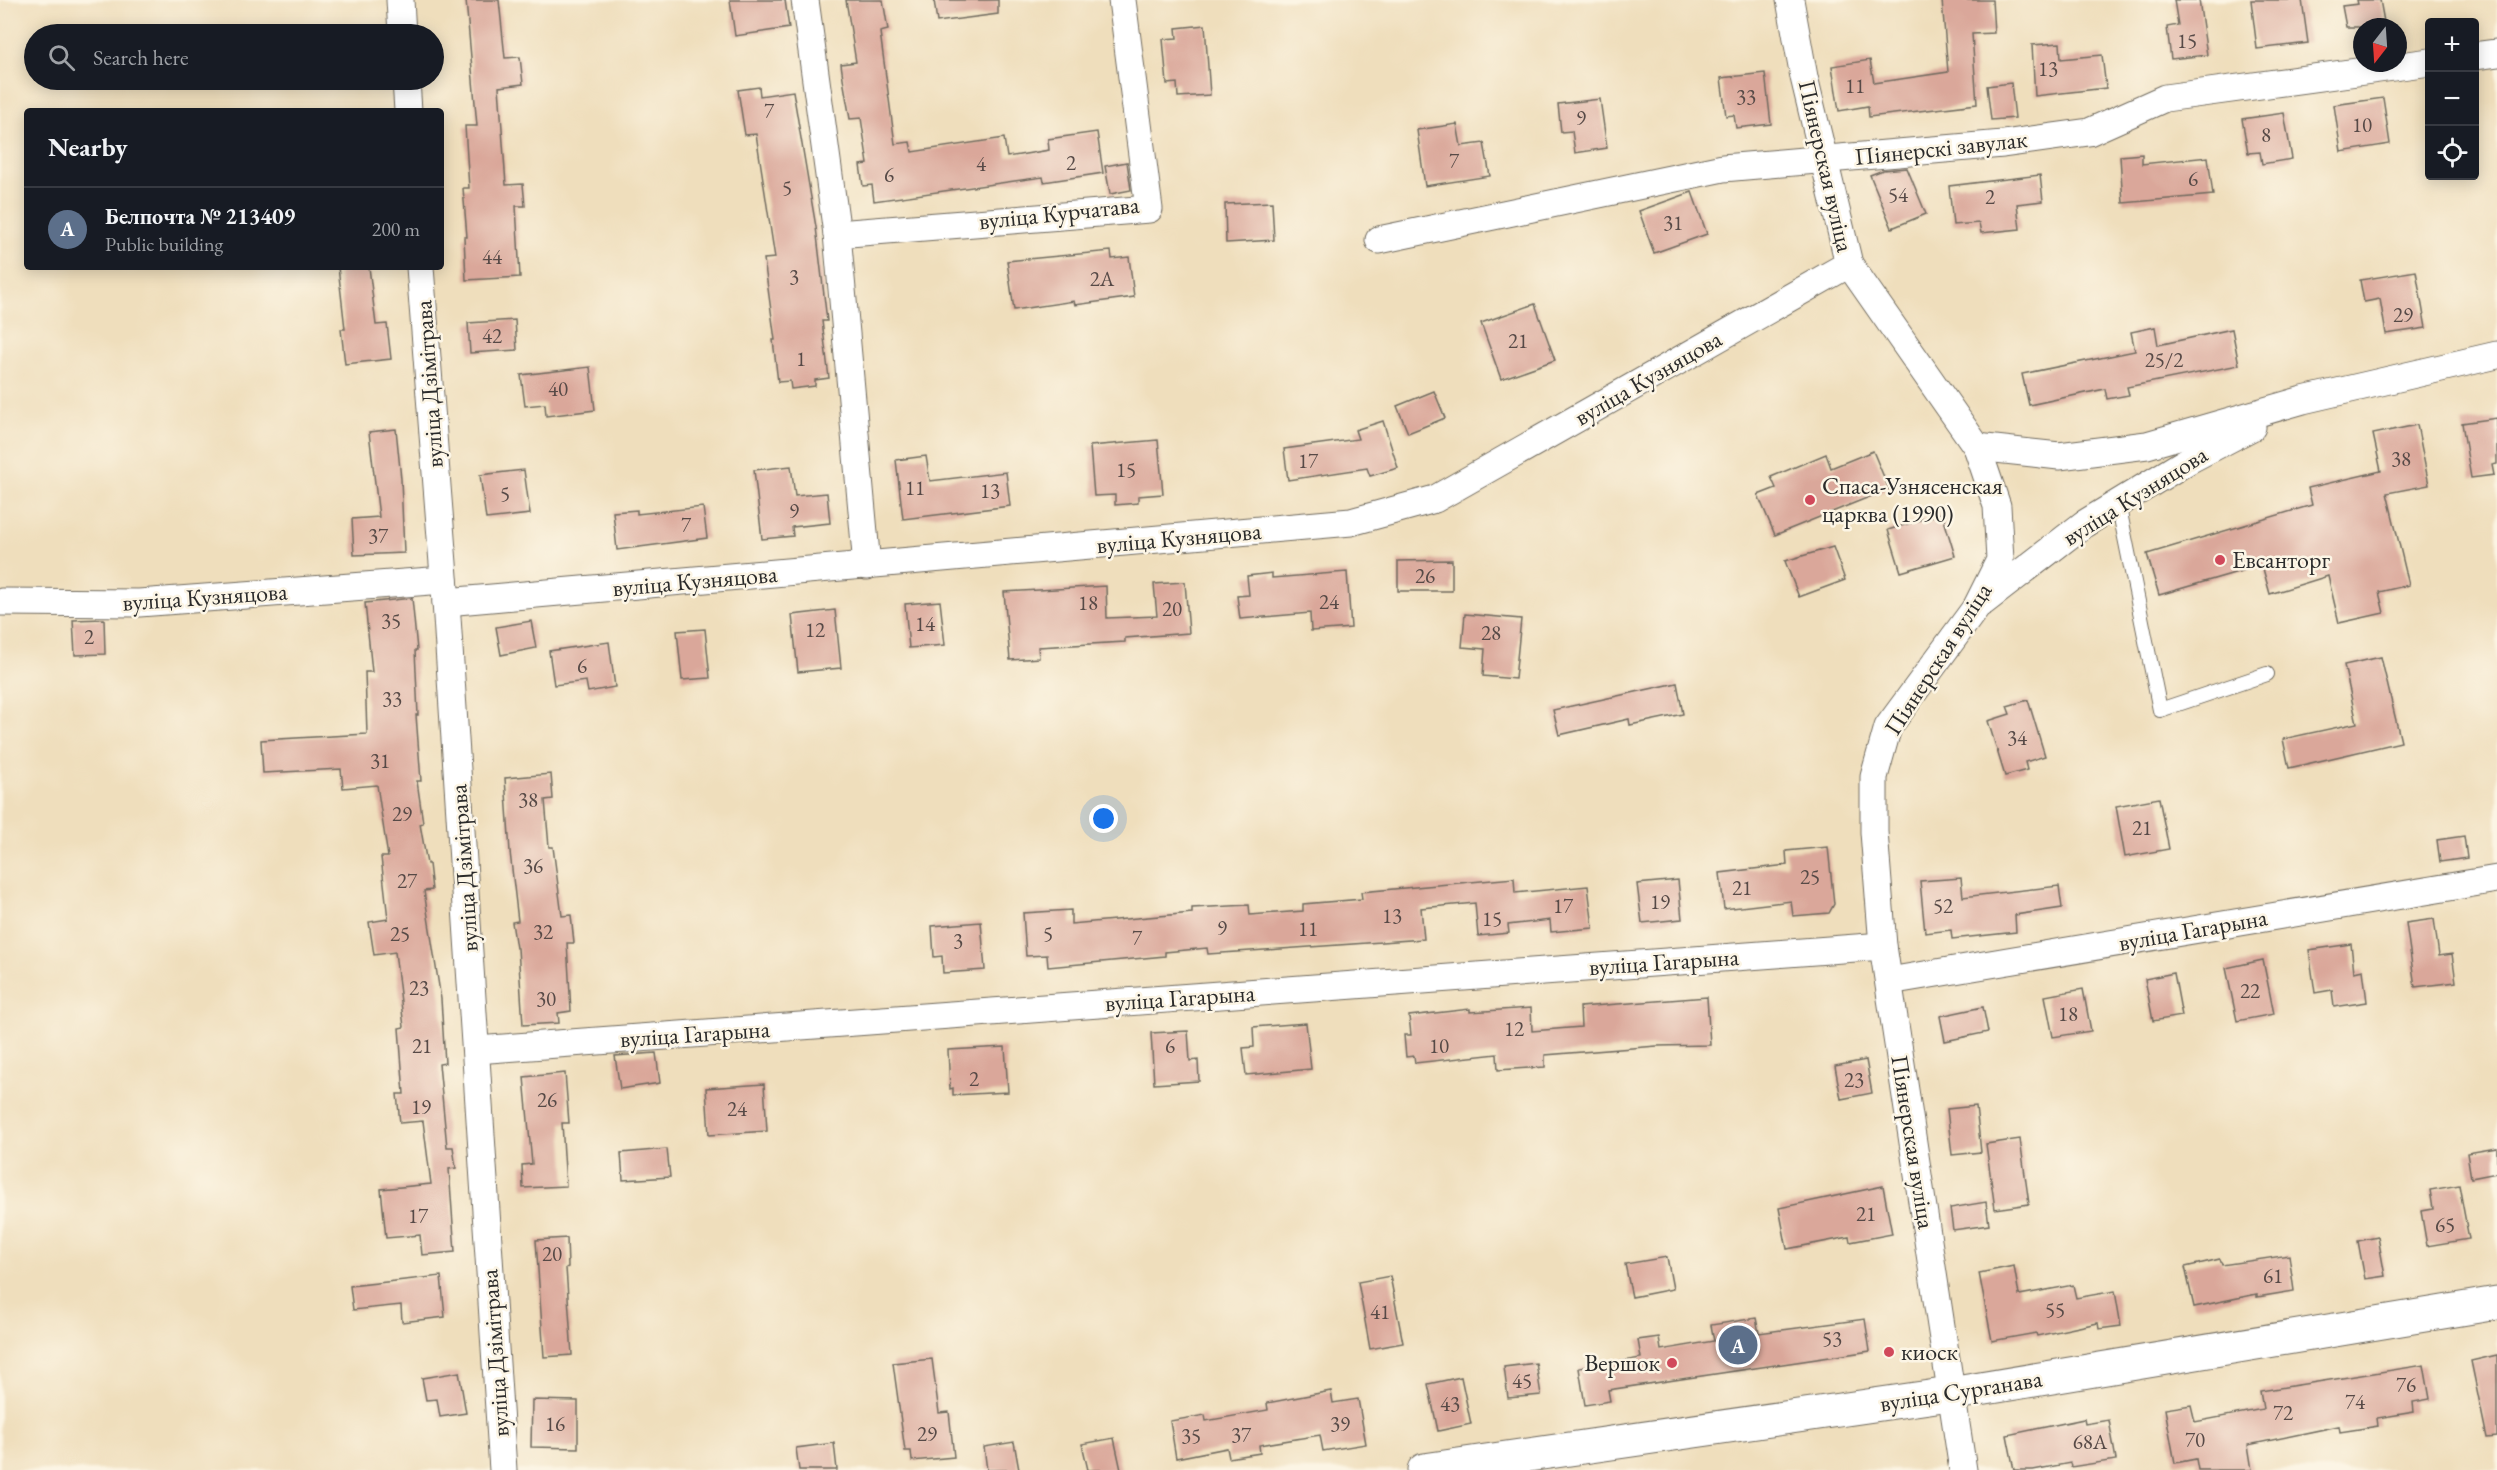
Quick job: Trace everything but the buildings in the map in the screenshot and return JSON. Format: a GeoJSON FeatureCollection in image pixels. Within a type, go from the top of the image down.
{"type":"FeatureCollection","features":[{"type":"Feature","properties":{"kind":"main road","name":"вуліца Сурганава"},"geometry":{"type":"LineString","coordinates":[[1424,1470],[1950,1394],[2497,1303]]}},
{"type":"Feature","properties":{"kind":"street"},"geometry":{"type":"LineString","coordinates":[[400,0],[401,24]]}},
{"type":"Feature","properties":{"kind":"street"},"geometry":{"type":"LineString","coordinates":[[805,0],[837,234],[867,566]]}},
{"type":"Feature","properties":{"kind":"street","name":"вуліца Курчатава"},"geometry":{"type":"LineString","coordinates":[[837,234],[1149,208],[1122,0]]}},
{"type":"Feature","properties":{"kind":"street","name":"Піянерская вуліца"},"geometry":{"type":"LineString","coordinates":[[1790,0],[1804,77],[1849,264],[1977,447],[1997,506],[2000,560],[1977,606],[1887,727],[1874,777],[1874,832],[1883,946],[1963,1470]]}},
{"type":"Feature","properties":{"kind":"street"},"geometry":{"type":"LineString","coordinates":[[2479,55],[2497,53]]}},
{"type":"Feature","properties":{"kind":"street","name":"Піянерскі завулак"},"geometry":{"type":"LineString","coordinates":[[1379,240],[1723,168],[2003,144],[2090,132],[2165,98],[2425,63]]}},
{"type":"Feature","properties":{"kind":"street"},"geometry":{"type":"LineString","coordinates":[[407,90],[408,108]]}},
{"type":"Feature","properties":{"kind":"street","name":"вуліца Кузняцова"},"geometry":{"type":"LineString","coordinates":[[1,602],[139,603],[445,591],[867,566],[1351,522],[1435,499],[1849,264]]}},
{"type":"Feature","properties":{"kind":"street","name":"вуліца Дзімітрава"},"geometry":{"type":"LineString","coordinates":[[420,270],[445,591],[502,1470]]}},
{"type":"Feature","properties":{"kind":"street","name":"вуліца Кузняцова"},"geometry":{"type":"LineString","coordinates":[[1977,447],[2059,456],[2147,445],[2303,400],[2497,355]]}},
{"type":"Feature","properties":{"kind":"street","name":"вуліца Кузняцова"},"geometry":{"type":"LineString","coordinates":[[1977,606],[2084,524],[2188,460],[2303,400]]}},
{"type":"Feature","properties":{"kind":"street","name":"вуліца Гагарына"},"geometry":{"type":"LineString","coordinates":[[1888,981],[2497,879]]}},
{"type":"Feature","properties":{"kind":"street","name":"вуліца Гагарына"},"geometry":{"type":"LineString","coordinates":[[476,1050],[1883,946]]}},
{"type":"Feature","properties":{"kind":"lane"},"geometry":{"type":"LineString","coordinates":[[2118,503],[2160,711],[2267,674]]}},
{"type":"Feature","properties":{"kind":"place","name":"Спаса-Узнясенская царква (1990)"},"geometry":{"type":"Point","coordinates":[1810,500]}},
{"type":"Feature","properties":{"kind":"place","name":"Евсанторг"},"geometry":{"type":"Point","coordinates":[2220,560]}},
{"type":"Feature","properties":{"kind":"place","name":"Белпочта № 213409"},"geometry":{"type":"Point","coordinates":[1738,1345]}},
{"type":"Feature","properties":{"kind":"place","name":"киоск"},"geometry":{"type":"Point","coordinates":[1889,1352]}},
{"type":"Feature","properties":{"kind":"place","name":"Вершок"},"geometry":{"type":"Point","coordinates":[1672,1363]}}]}
